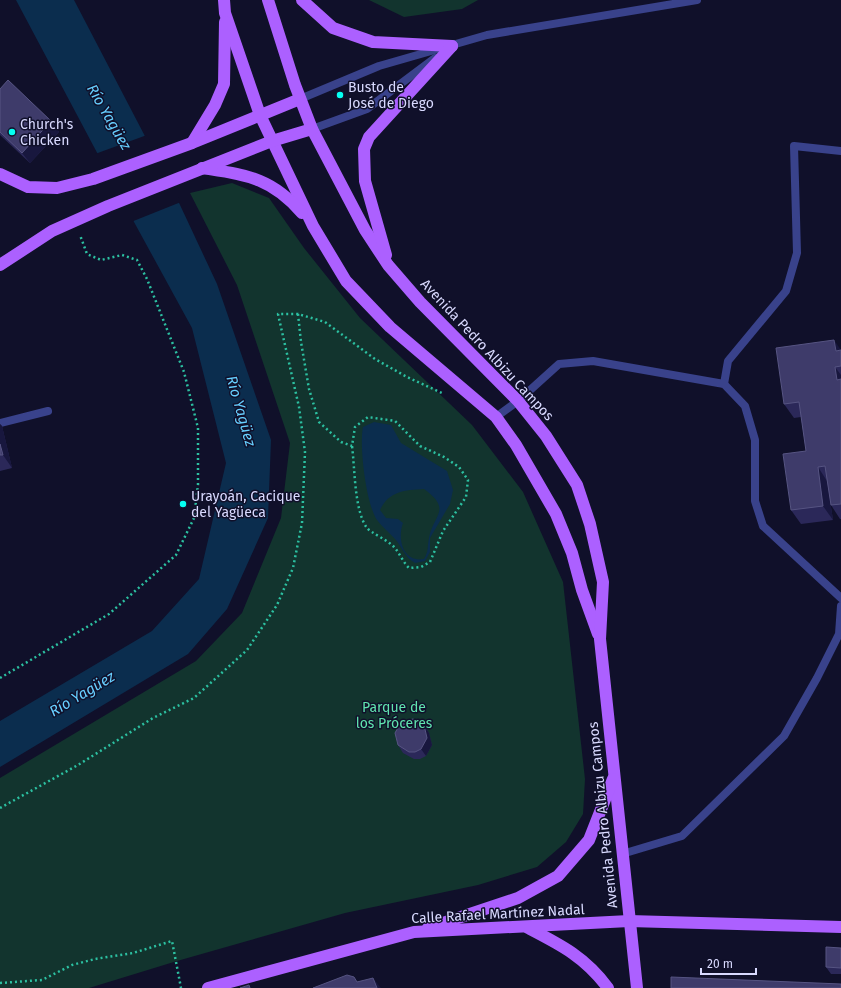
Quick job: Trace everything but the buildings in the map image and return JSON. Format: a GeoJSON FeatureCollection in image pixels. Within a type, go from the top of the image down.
{"type":"FeatureCollection","features":[{"type":"Feature","properties":{"kind":"main road"},"geometry":{"type":"LineString","coordinates":[[192,143],[215,105],[224,84],[224,0]]}},
{"type":"Feature","properties":{"kind":"main road","name":"Avenida Pedro Albizu Campos"},"geometry":{"type":"LineString","coordinates":[[268,0],[300,98],[312,129],[365,230],[388,265],[441,324],[518,401],[546,436],[576,486],[590,524],[603,582],[600,639],[622,854],[638,988]]}},
{"type":"Feature","properties":{"kind":"main road"},"geometry":{"type":"LineString","coordinates":[[302,0],[333,28],[373,42],[452,46]]}},
{"type":"Feature","properties":{"kind":"main road","name":"Avenida Pedro Albizu Campos"},"geometry":{"type":"LineString","coordinates":[[225,13],[260,115],[313,226],[346,281],[390,327],[496,417],[516,445],[556,514],[572,552],[582,590],[600,639]]}},
{"type":"Feature","properties":{"kind":"main road"},"geometry":{"type":"LineString","coordinates":[[388,265],[365,181],[364,149],[369,137],[452,46]]}},
{"type":"Feature","properties":{"kind":"main road"},"geometry":{"type":"LineString","coordinates":[[0,174],[28,187],[57,188],[93,179],[192,143],[300,98]]}},
{"type":"Feature","properties":{"kind":"main road"},"geometry":{"type":"LineString","coordinates":[[0,265],[52,231],[108,206],[272,141],[312,129]]}},
{"type":"Feature","properties":{"kind":"main road"},"geometry":{"type":"LineString","coordinates":[[201,168],[239,174],[263,180],[292,201],[313,226]]}},
{"type":"Feature","properties":{"kind":"main road"},"geometry":{"type":"LineString","coordinates":[[414,932],[518,898],[558,876],[589,840],[614,778]]}},
{"type":"Feature","properties":{"kind":"main road","name":"Calle Rafael Martínez Nadal"},"geometry":{"type":"LineString","coordinates":[[208,988],[414,932],[630,921],[841,927]]}},
{"type":"Feature","properties":{"kind":"main road"},"geometry":{"type":"LineString","coordinates":[[527,927],[571,950],[597,973],[608,988]]}},
{"type":"Feature","properties":{"kind":"street"},"geometry":{"type":"LineString","coordinates":[[300,98],[379,66],[487,36],[697,0]]}},
{"type":"Feature","properties":{"kind":"street"},"geometry":{"type":"LineString","coordinates":[[312,129],[367,109],[452,46]]}},
{"type":"Feature","properties":{"kind":"street"},"geometry":{"type":"LineString","coordinates":[[724,384],[728,361],[786,291],[797,253],[794,146],[841,151]]}},
{"type":"Feature","properties":{"kind":"street"},"geometry":{"type":"LineString","coordinates":[[496,417],[518,401],[559,364],[594,361],[724,384],[745,406],[755,440],[755,501],[763,526],[841,598]]}},
{"type":"Feature","properties":{"kind":"street"},"geometry":{"type":"LineString","coordinates":[[0,423],[48,411]]}},
{"type":"Feature","properties":{"kind":"street"},"geometry":{"type":"LineString","coordinates":[[622,854],[682,836],[784,736],[817,678],[839,634],[841,606]]}},
{"type":"Feature","properties":{"kind":"path"},"geometry":{"type":"LineString","coordinates":[[0,678],[110,614],[176,555],[194,518],[198,484],[198,428],[184,372],[147,280],[137,260],[122,255],[101,260],[87,254],[75,221]]}},
{"type":"Feature","properties":{"kind":"path"},"geometry":{"type":"LineString","coordinates":[[0,808],[78,765],[153,718],[194,698],[247,650],[277,605],[293,568],[302,523],[305,452],[299,408],[278,314],[298,314],[325,322],[375,359],[449,396]]}},
{"type":"Feature","properties":{"kind":"path"},"geometry":{"type":"LineString","coordinates":[[298,314],[309,389],[319,422],[341,442],[352,446]]}},
{"type":"Feature","properties":{"kind":"path"},"geometry":{"type":"LineString","coordinates":[[368,417],[395,421],[420,446],[444,457],[459,467],[468,480],[466,497],[443,531],[430,562],[421,567],[409,568],[396,549],[383,537],[368,528],[359,508],[352,446],[355,427],[368,417]]}},
{"type":"Feature","properties":{"kind":"path"},"geometry":{"type":"LineString","coordinates":[[0,983],[42,980],[95,958],[133,953],[172,941],[181,988]]}},
{"type":"Feature","properties":{"kind":"green space"},"geometry":{"type":"Polygon","coordinates":[[[369,0],[478,0],[462,9],[404,17],[369,0]]]}},
{"type":"Feature","properties":{"kind":"green space","name":"Parque de los Próceres"},"geometry":{"type":"Polygon","coordinates":[[[232,183],[269,198],[304,248],[360,318],[472,425],[523,492],[563,582],[585,779],[583,814],[566,842],[537,867],[478,885],[345,913],[89,988],[0,988],[0,778],[196,661],[242,613],[281,518],[290,443],[237,285],[190,193],[232,183]]]}},
{"type":"Feature","properties":{"kind":"water","name":"Río Yagüez"},"geometry":{"type":"Polygon","coordinates":[[[16,0],[74,0],[173,190],[217,284],[271,440],[268,518],[227,609],[188,654],[0,767],[0,721],[152,631],[199,579],[226,463],[192,328],[16,0]]]}},
{"type":"Feature","properties":{"kind":"water"},"geometry":{"type":"Polygon","coordinates":[[[374,422],[391,425],[401,443],[447,471],[453,490],[450,504],[430,538],[430,552],[425,561],[415,563],[409,558],[396,540],[377,520],[373,512],[364,474],[362,447],[363,427],[374,422]],[[424,489],[404,491],[393,495],[380,510],[386,518],[398,519],[403,523],[401,529],[401,542],[403,548],[407,554],[417,559],[424,559],[426,556],[431,530],[439,513],[438,502],[424,489]]]}},
{"type":"Feature","properties":{"kind":"pier"},"geometry":{"type":"Polygon","coordinates":[[[147,135],[181,202],[131,222],[95,154],[147,135]]]}},
{"type":"Feature","properties":{"kind":"place","name":"Busto de José de Diego"},"geometry":{"type":"Point","coordinates":[340,95]}},
{"type":"Feature","properties":{"kind":"place","name":"Church's Chicken"},"geometry":{"type":"Point","coordinates":[12,132]}},
{"type":"Feature","properties":{"kind":"place","name":"Urayoán, Cacique del Yagüeca"},"geometry":{"type":"Point","coordinates":[183,504]}}]}
